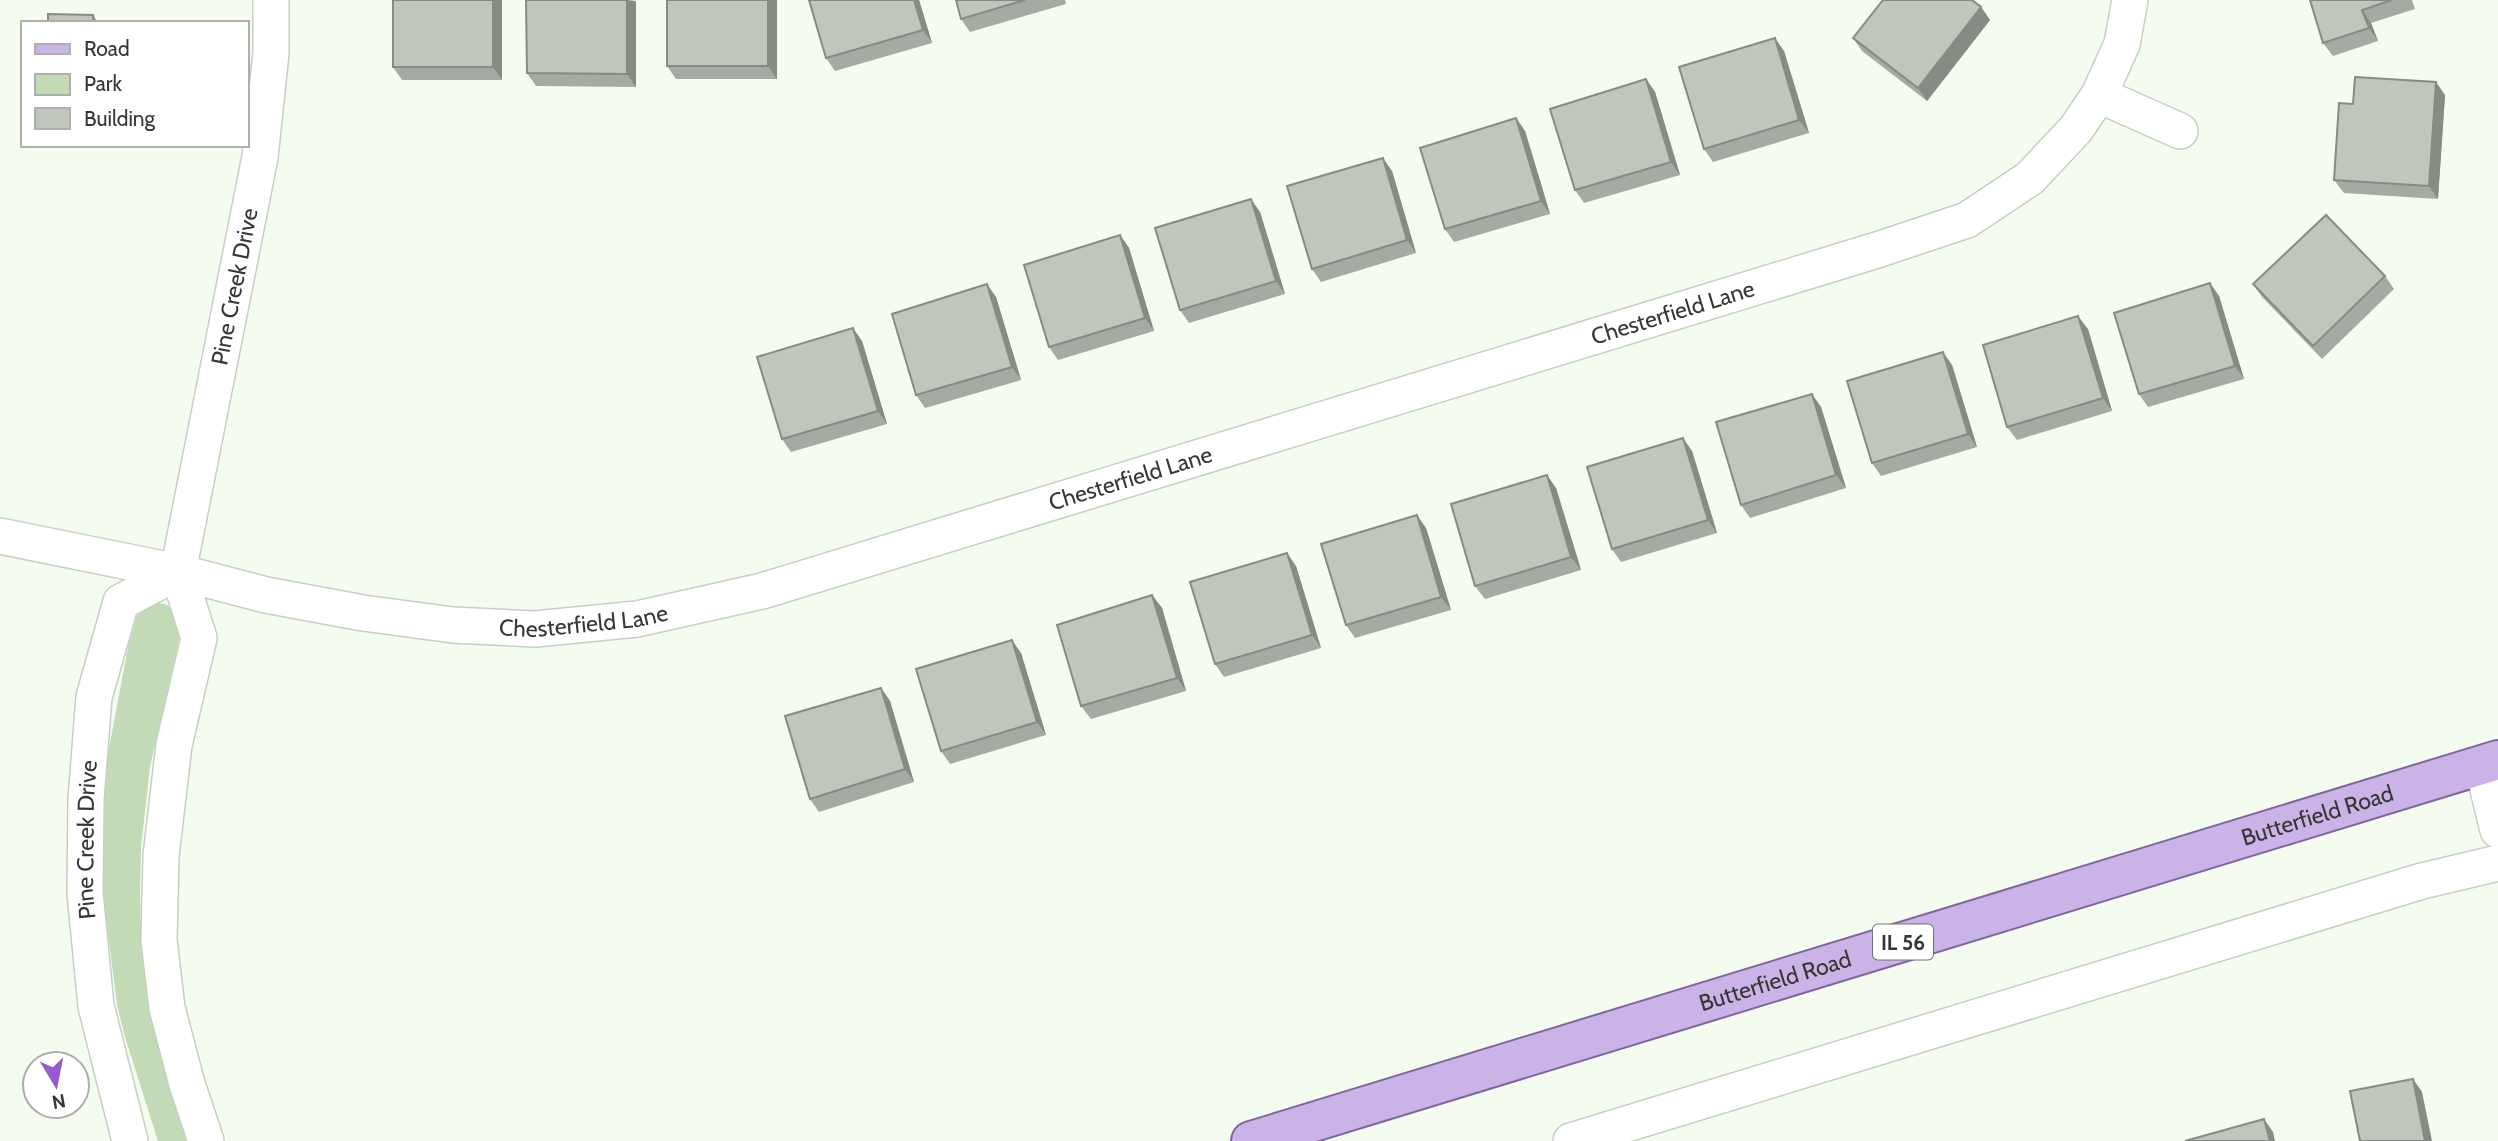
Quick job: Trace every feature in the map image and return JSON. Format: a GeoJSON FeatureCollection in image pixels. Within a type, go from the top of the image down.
{"type":"FeatureCollection","features":[{"type":"Feature","properties":{"kind":"main road","name":"Butterfield Road"},"geometry":{"type":"LineString","coordinates":[[1251,1141],[1326,1130],[2490,763]]}},
{"type":"Feature","properties":{"kind":"street","name":"Pine Creek Drive"},"geometry":{"type":"LineString","coordinates":[[206,1141],[187,1084],[167,1008],[159,940],[161,856],[174,745],[199,638],[178,572],[261,157],[271,53],[271,0]]}},
{"type":"Feature","properties":{"kind":"street","name":"Chesterfield Lane"},"geometry":{"type":"LineString","coordinates":[[0,536],[178,572],[260,594],[363,613],[453,625],[535,629],[637,619],[762,591],[1877,250],[1967,220],[2030,178],[2076,129],[2099,95],[2122,44],[2130,0]]}},
{"type":"Feature","properties":{"kind":"street"},"geometry":{"type":"LineString","coordinates":[[2099,95],[2180,131]]}},
{"type":"Feature","properties":{"kind":"street","name":"Pine Creek Drive"},"geometry":{"type":"LineString","coordinates":[[130,1141],[96,1006],[85,893],[86,799],[94,696],[121,602],[178,572]]}},
{"type":"Feature","properties":{"kind":"street"},"geometry":{"type":"LineString","coordinates":[[2490,763],[2498,830]]}},
{"type":"Feature","properties":{"kind":"street"},"geometry":{"type":"LineString","coordinates":[[1571,1141],[2422,881],[2498,863]]}},
{"type":"Feature","properties":{"kind":"green space"},"geometry":{"type":"Polygon","coordinates":[[[155,603],[174,609],[181,631],[150,767],[141,847],[141,930],[156,1039],[186,1141],[158,1141],[117,1005],[103,893],[103,781],[128,647],[137,616],[146,606],[155,603]]]}},
{"type":"Feature","properties":{"kind":"building"},"geometry":{"type":"Polygon","coordinates":[[[393,0],[493,0],[493,67],[393,67],[393,0]]]}},
{"type":"Feature","properties":{"kind":"building"},"geometry":{"type":"Polygon","coordinates":[[[526,0],[627,0],[627,74],[527,73],[526,0]]]}},
{"type":"Feature","properties":{"kind":"building"},"geometry":{"type":"Polygon","coordinates":[[[667,0],[768,0],[768,66],[667,66],[667,0]]]}},
{"type":"Feature","properties":{"kind":"building"},"geometry":{"type":"Polygon","coordinates":[[[809,0],[914,0],[923,30],[826,58],[809,0]]]}},
{"type":"Feature","properties":{"kind":"building"},"geometry":{"type":"Polygon","coordinates":[[[956,0],[1025,0],[961,19],[956,0]]]}},
{"type":"Feature","properties":{"kind":"building"},"geometry":{"type":"Polygon","coordinates":[[[1883,0],[1972,0],[1981,7],[1918,88],[1853,38],[1883,0]]]}},
{"type":"Feature","properties":{"kind":"building"},"geometry":{"type":"Polygon","coordinates":[[[2310,0],[2392,0],[2362,10],[2369,28],[2323,43],[2310,0]]]}},
{"type":"Feature","properties":{"kind":"building"},"geometry":{"type":"Polygon","coordinates":[[[48,14],[93,15],[93,21],[48,21],[48,14]]]}},
{"type":"Feature","properties":{"kind":"building"},"geometry":{"type":"Polygon","coordinates":[[[1775,38],[1799,120],[1704,149],[1679,67],[1775,38]]]}},
{"type":"Feature","properties":{"kind":"building"},"geometry":{"type":"Polygon","coordinates":[[[2355,77],[2436,82],[2429,186],[2334,180],[2339,103],[2353,104],[2355,77]]]}},
{"type":"Feature","properties":{"kind":"building"},"geometry":{"type":"Polygon","coordinates":[[[1646,79],[1671,162],[1575,190],[1550,109],[1646,79]]]}},
{"type":"Feature","properties":{"kind":"building"},"geometry":{"type":"Polygon","coordinates":[[[1516,118],[1541,201],[1445,229],[1420,148],[1516,118]]]}},
{"type":"Feature","properties":{"kind":"building"},"geometry":{"type":"Polygon","coordinates":[[[1383,158],[1407,240],[1312,269],[1287,186],[1383,158]]]}},
{"type":"Feature","properties":{"kind":"building"},"geometry":{"type":"Polygon","coordinates":[[[1251,199],[1276,281],[1180,310],[1155,228],[1251,199]]]}},
{"type":"Feature","properties":{"kind":"building"},"geometry":{"type":"Polygon","coordinates":[[[2326,215],[2385,276],[2313,346],[2253,284],[2326,215]]]}},
{"type":"Feature","properties":{"kind":"building"},"geometry":{"type":"Polygon","coordinates":[[[1120,235],[1145,318],[1049,347],[1024,265],[1120,235]]]}},
{"type":"Feature","properties":{"kind":"building"},"geometry":{"type":"Polygon","coordinates":[[[2210,283],[2235,366],[2139,394],[2114,313],[2210,283]]]}},
{"type":"Feature","properties":{"kind":"building"},"geometry":{"type":"Polygon","coordinates":[[[987,284],[1012,367],[916,395],[892,314],[987,284]]]}},
{"type":"Feature","properties":{"kind":"building"},"geometry":{"type":"Polygon","coordinates":[[[2078,316],[2103,398],[2007,427],[1983,345],[2078,316]]]}},
{"type":"Feature","properties":{"kind":"building"},"geometry":{"type":"Polygon","coordinates":[[[853,328],[878,411],[782,439],[757,357],[853,328]]]}},
{"type":"Feature","properties":{"kind":"building"},"geometry":{"type":"Polygon","coordinates":[[[1943,352],[1968,434],[1872,463],[1847,381],[1943,352]]]}},
{"type":"Feature","properties":{"kind":"building"},"geometry":{"type":"Polygon","coordinates":[[[1812,394],[1836,475],[1741,505],[1716,422],[1812,394]]]}},
{"type":"Feature","properties":{"kind":"building"},"geometry":{"type":"Polygon","coordinates":[[[1683,438],[1708,520],[1612,549],[1587,467],[1683,438]]]}},
{"type":"Feature","properties":{"kind":"building"},"geometry":{"type":"Polygon","coordinates":[[[1547,475],[1571,557],[1475,586],[1451,504],[1547,475]]]}},
{"type":"Feature","properties":{"kind":"building"},"geometry":{"type":"Polygon","coordinates":[[[1417,515],[1441,597],[1346,625],[1321,544],[1417,515]]]}},
{"type":"Feature","properties":{"kind":"building"},"geometry":{"type":"Polygon","coordinates":[[[1287,553],[1312,635],[1215,664],[1190,582],[1287,553]]]}},
{"type":"Feature","properties":{"kind":"building"},"geometry":{"type":"Polygon","coordinates":[[[1152,595],[1177,678],[1081,706],[1057,625],[1152,595]]]}},
{"type":"Feature","properties":{"kind":"building"},"geometry":{"type":"Polygon","coordinates":[[[1012,640],[1037,722],[941,751],[916,669],[1012,640]]]}},
{"type":"Feature","properties":{"kind":"building"},"geometry":{"type":"Polygon","coordinates":[[[881,688],[905,769],[810,799],[785,716],[881,688]]]}},
{"type":"Feature","properties":{"kind":"building"},"geometry":{"type":"Polygon","coordinates":[[[2413,1079],[2425,1141],[2360,1141],[2350,1091],[2413,1079]]]}},
{"type":"Feature","properties":{"kind":"building"},"geometry":{"type":"Polygon","coordinates":[[[2264,1119],[2270,1141],[2185,1141],[2264,1119]]]}}]}
